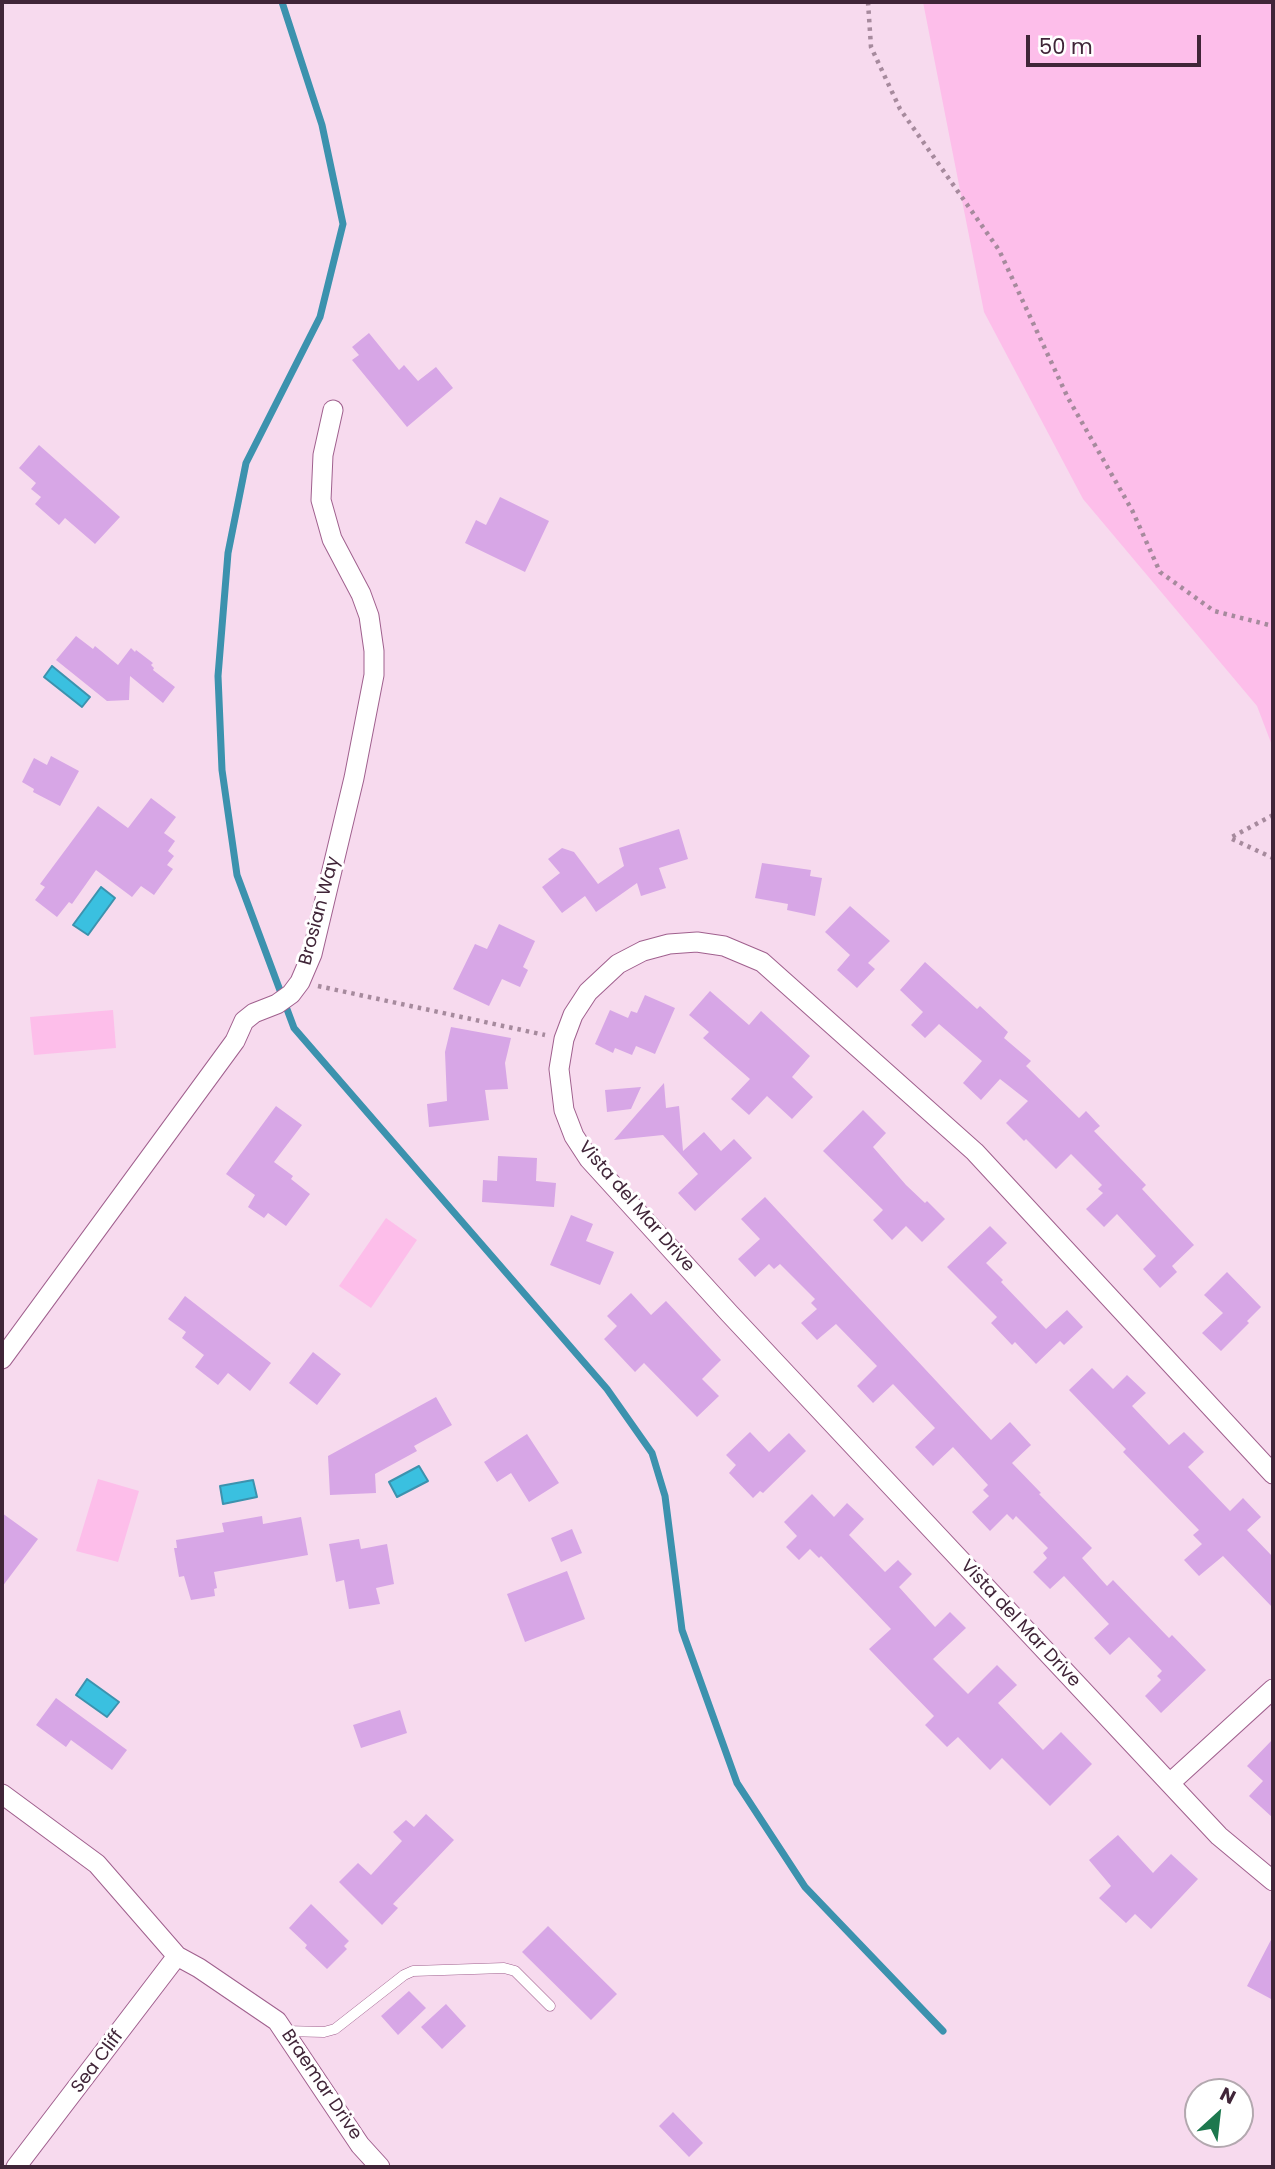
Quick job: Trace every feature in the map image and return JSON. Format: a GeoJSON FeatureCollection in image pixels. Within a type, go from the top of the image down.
{"type":"FeatureCollection","features":[{"type":"Feature","properties":{"kind":"street","name":"Brosian Way"},"geometry":{"type":"LineString","coordinates":[[2,1359],[234,1041],[244,1021],[254,1013],[283,1000],[300,982],[315,940],[354,778],[374,675],[369,616],[361,594],[332,538],[321,500],[323,455],[333,410]]}},
{"type":"Feature","properties":{"kind":"street","name":"Vista del Mar Drive"},"geometry":{"type":"LineString","coordinates":[[1273,1474],[975,1152],[762,962],[724,946],[697,942],[669,944],[643,951],[607,972],[588,992],[573,1015],[564,1040],[559,1069],[564,1110],[574,1136],[590,1159],[729,1313],[1219,1836],[1273,1881]]}},
{"type":"Feature","properties":{"kind":"street"},"geometry":{"type":"LineString","coordinates":[[1170,1783],[1273,1689]]}},
{"type":"Feature","properties":{"kind":"street","name":"Braemar Drive"},"geometry":{"type":"LineString","coordinates":[[2,1794],[97,1864],[177,1956],[277,2021],[360,2145],[380,2167]]}},
{"type":"Feature","properties":{"kind":"street","name":"Sea Cliff"},"geometry":{"type":"LineString","coordinates":[[16,2167],[177,1956]]}},
{"type":"Feature","properties":{"kind":"lane"},"geometry":{"type":"LineString","coordinates":[[284,2031],[324,2032],[335,2029],[413,1971],[504,1968],[515,1971],[550,2006]]}},
{"type":"Feature","properties":{"kind":"path"},"geometry":{"type":"LineString","coordinates":[[868,2],[871,47],[900,109],[999,250],[1068,398],[1132,510],[1160,572],[1214,611],[1273,626]]}},
{"type":"Feature","properties":{"kind":"path"},"geometry":{"type":"LineString","coordinates":[[1273,815],[1230,838],[1273,858]]}},
{"type":"Feature","properties":{"kind":"path"},"geometry":{"type":"LineString","coordinates":[[300,982],[564,1040]]}},
{"type":"Feature","properties":{"kind":"shaded area"},"geometry":{"type":"Polygon","coordinates":[[[923,2],[1273,2],[1273,748],[1257,706],[1083,499],[984,312],[923,2]]]}},
{"type":"Feature","properties":{"kind":"shaded area"},"geometry":{"type":"Polygon","coordinates":[[[113,1010],[116,1048],[34,1055],[30,1017],[113,1010]]]}},
{"type":"Feature","properties":{"kind":"shaded area"},"geometry":{"type":"Polygon","coordinates":[[[386,1218],[417,1240],[371,1308],[339,1286],[386,1218]]]}},
{"type":"Feature","properties":{"kind":"shaded area"},"geometry":{"type":"Polygon","coordinates":[[[98,1479],[139,1491],[118,1562],[76,1551],[98,1479]]]}},
{"type":"Feature","properties":{"kind":"water"},"geometry":{"type":"Polygon","coordinates":[[[52,666],[90,697],[82,707],[44,677],[52,666]]]}},
{"type":"Feature","properties":{"kind":"water"},"geometry":{"type":"Polygon","coordinates":[[[101,887],[115,898],[88,935],[73,925],[101,887]]]}},
{"type":"Feature","properties":{"kind":"water"},"geometry":{"type":"Polygon","coordinates":[[[419,1466],[428,1481],[397,1497],[389,1482],[419,1466]]]}},
{"type":"Feature","properties":{"kind":"water"},"geometry":{"type":"Polygon","coordinates":[[[253,1480],[257,1497],[223,1504],[220,1486],[253,1480]]]}},
{"type":"Feature","properties":{"kind":"water"},"geometry":{"type":"Polygon","coordinates":[[[87,1679],[119,1702],[107,1717],[76,1695],[87,1679]]]}},
{"type":"Feature","properties":{"kind":"building"},"geometry":{"type":"Polygon","coordinates":[[[369,333],[399,370],[404,365],[418,381],[436,367],[453,388],[407,427],[352,360],[359,355],[352,347],[369,333]]]}},
{"type":"Feature","properties":{"kind":"building"},"geometry":{"type":"Polygon","coordinates":[[[39,445],[120,517],[95,544],[65,518],[59,525],[35,504],[41,497],[31,489],[36,483],[19,468],[39,445]]]}},
{"type":"Feature","properties":{"kind":"building"},"geometry":{"type":"Polygon","coordinates":[[[500,497],[549,521],[525,572],[465,543],[476,520],[486,525],[500,497]]]}},
{"type":"Feature","properties":{"kind":"building"},"geometry":{"type":"Polygon","coordinates":[[[76,636],[93,649],[95,646],[118,665],[131,648],[135,652],[136,650],[153,663],[153,670],[175,687],[163,703],[130,676],[129,700],[107,701],[56,660],[76,636]]]}},
{"type":"Feature","properties":{"kind":"building"},"geometry":{"type":"Polygon","coordinates":[[[51,756],[79,771],[60,806],[33,792],[34,789],[22,782],[34,758],[47,765],[51,756]]]}},
{"type":"Feature","properties":{"kind":"building"},"geometry":{"type":"Polygon","coordinates":[[[151,798],[176,817],[164,833],[175,841],[168,851],[174,856],[167,865],[173,869],[154,895],[141,886],[132,897],[96,870],[72,904],[69,902],[57,917],[35,900],[45,887],[40,884],[98,806],[128,828],[151,798]]]}},
{"type":"Feature","properties":{"kind":"building"},"geometry":{"type":"Polygon","coordinates":[[[679,829],[688,859],[659,868],[666,888],[641,896],[637,883],[596,912],[585,896],[562,913],[542,887],[560,873],[548,859],[562,848],[574,852],[598,884],[624,866],[619,848],[679,829]]]}},
{"type":"Feature","properties":{"kind":"building"},"geometry":{"type":"Polygon","coordinates":[[[762,863],[811,870],[810,876],[822,878],[815,916],[787,910],[788,904],[755,898],[762,863]]]}},
{"type":"Feature","properties":{"kind":"building"},"geometry":{"type":"Polygon","coordinates":[[[850,906],[890,941],[868,963],[875,969],[857,988],[837,970],[850,955],[825,932],[850,906]]]}},
{"type":"Feature","properties":{"kind":"building"},"geometry":{"type":"Polygon","coordinates":[[[499,924],[535,941],[523,967],[528,970],[520,987],[502,979],[489,1006],[453,989],[475,944],[487,949],[499,924]]]}},
{"type":"Feature","properties":{"kind":"building"},"geometry":{"type":"Polygon","coordinates":[[[925,962],[977,1009],[980,1006],[1008,1032],[1004,1038],[1031,1061],[1026,1066],[1079,1118],[1086,1111],[1100,1126],[1094,1131],[1146,1185],[1142,1189],[1194,1245],[1172,1266],[1177,1272],[1160,1288],[1143,1269],[1156,1256],[1117,1214],[1104,1227],[1086,1209],[1103,1193],[1098,1189],[1102,1185],[1071,1154],[1056,1169],[1006,1123],[1028,1101],[1000,1079],[981,1100],[963,1083],[982,1061],[939,1024],[925,1038],[911,1025],[923,1012],[900,990],[925,962]]]}},
{"type":"Feature","properties":{"kind":"building"},"geometry":{"type":"Polygon","coordinates":[[[710,991],[749,1025],[761,1011],[810,1056],[792,1077],[813,1097],[792,1119],[767,1096],[749,1115],[731,1099],[750,1079],[703,1038],[709,1032],[689,1015],[710,991]]]}},
{"type":"Feature","properties":{"kind":"building"},"geometry":{"type":"Polygon","coordinates":[[[645,995],[675,1008],[655,1054],[636,1046],[632,1055],[615,1048],[613,1053],[595,1044],[610,1010],[628,1018],[631,1011],[637,1013],[645,995]]]}},
{"type":"Feature","properties":{"kind":"building"},"geometry":{"type":"Polygon","coordinates":[[[451,1027],[511,1038],[505,1063],[508,1089],[485,1090],[489,1120],[429,1127],[427,1104],[447,1101],[445,1052],[451,1027]]]}},
{"type":"Feature","properties":{"kind":"building"},"geometry":{"type":"Polygon","coordinates":[[[664,1083],[666,1108],[679,1106],[683,1151],[704,1132],[721,1151],[734,1139],[752,1158],[695,1211],[678,1193],[698,1174],[663,1135],[614,1140],[664,1083]]]}},
{"type":"Feature","properties":{"kind":"building"},"geometry":{"type":"Polygon","coordinates":[[[641,1087],[631,1109],[607,1112],[605,1090],[641,1087]]]}},
{"type":"Feature","properties":{"kind":"building"},"geometry":{"type":"Polygon","coordinates":[[[276,1106],[302,1125],[274,1162],[293,1176],[291,1179],[310,1194],[286,1226],[268,1213],[264,1218],[248,1207],[255,1195],[226,1174],[276,1106]]]}},
{"type":"Feature","properties":{"kind":"building"},"geometry":{"type":"Polygon","coordinates":[[[863,1110],[886,1133],[873,1147],[906,1185],[945,1219],[922,1242],[906,1226],[892,1240],[873,1220],[883,1210],[823,1151],[863,1110]]]}},
{"type":"Feature","properties":{"kind":"building"},"geometry":{"type":"Polygon","coordinates":[[[498,1156],[537,1158],[536,1181],[556,1183],[554,1207],[482,1202],[483,1180],[497,1181],[498,1156]]]}},
{"type":"Feature","properties":{"kind":"building"},"geometry":{"type":"Polygon","coordinates":[[[765,1197],[991,1440],[1010,1422],[1031,1445],[1012,1463],[1092,1548],[1082,1558],[1107,1586],[1113,1580],[1169,1638],[1172,1635],[1206,1670],[1161,1713],[1145,1696],[1161,1680],[1157,1676],[1162,1671],[1129,1637],[1110,1655],[1094,1638],[1109,1624],[1064,1576],[1050,1589],[1033,1572],[1047,1558],[1043,1553],[1048,1548],[1016,1516],[1013,1520],[1007,1514],[990,1531],[972,1512],[989,1496],[983,1490],[988,1485],[953,1447],[933,1466],[915,1447],[935,1428],[893,1384],[873,1403],[857,1386],[877,1366],[836,1324],[817,1340],[801,1323],[817,1309],[811,1303],[815,1299],[780,1264],[774,1269],[769,1264],[755,1277],[738,1259],[760,1239],[741,1219],[765,1197]]]}},
{"type":"Feature","properties":{"kind":"building"},"geometry":{"type":"Polygon","coordinates":[[[571,1215],[593,1224],[586,1241],[614,1252],[600,1285],[550,1265],[571,1215]]]}},
{"type":"Feature","properties":{"kind":"building"},"geometry":{"type":"Polygon","coordinates":[[[990,1226],[1007,1243],[986,1263],[1003,1280],[1001,1282],[1046,1329],[1067,1310],[1083,1327],[1064,1345],[1060,1341],[1036,1364],[1015,1342],[1012,1345],[991,1323],[997,1317],[947,1267],[990,1226]]]}},
{"type":"Feature","properties":{"kind":"building"},"geometry":{"type":"Polygon","coordinates":[[[1227,1272],[1261,1307],[1221,1351],[1202,1333],[1223,1313],[1204,1295],[1227,1272]]]}},
{"type":"Feature","properties":{"kind":"building"},"geometry":{"type":"Polygon","coordinates":[[[631,1293],[651,1315],[666,1301],[721,1360],[702,1379],[719,1396],[697,1417],[644,1363],[635,1372],[604,1339],[617,1326],[607,1316],[631,1293]]]}},
{"type":"Feature","properties":{"kind":"building"},"geometry":{"type":"Polygon","coordinates":[[[185,1296],[271,1363],[250,1391],[228,1373],[218,1385],[195,1367],[204,1355],[182,1338],[186,1332],[168,1319],[185,1296]]]}},
{"type":"Feature","properties":{"kind":"building"},"geometry":{"type":"Polygon","coordinates":[[[313,1352],[341,1374],[317,1405],[289,1383],[313,1352]]]}},
{"type":"Feature","properties":{"kind":"building"},"geometry":{"type":"Polygon","coordinates":[[[1092,1368],[1113,1389],[1127,1375],[1146,1393],[1132,1406],[1169,1445],[1184,1432],[1204,1452],[1188,1467],[1230,1511],[1243,1498],[1261,1517],[1247,1530],[1273,1557],[1273,1608],[1223,1556],[1199,1576],[1184,1560],[1202,1544],[1193,1535],[1199,1530],[1123,1452],[1126,1449],[1069,1390],[1092,1368]]]}},
{"type":"Feature","properties":{"kind":"building"},"geometry":{"type":"Polygon","coordinates":[[[436,1397],[452,1425],[414,1446],[417,1451],[375,1474],[376,1493],[330,1495],[328,1456],[436,1397]]]}},
{"type":"Feature","properties":{"kind":"building"},"geometry":{"type":"Polygon","coordinates":[[[750,1432],[769,1452],[789,1433],[806,1451],[763,1493],[760,1491],[753,1498],[729,1473],[736,1465],[726,1455],[750,1432]]]}},
{"type":"Feature","properties":{"kind":"building"},"geometry":{"type":"Polygon","coordinates":[[[527,1434],[559,1483],[529,1502],[511,1473],[497,1482],[484,1462],[527,1434]]]}},
{"type":"Feature","properties":{"kind":"building"},"geometry":{"type":"Polygon","coordinates":[[[812,1494],[834,1517],[847,1503],[864,1519],[849,1535],[885,1572],[898,1560],[912,1574],[899,1587],[935,1627],[950,1612],[966,1628],[933,1659],[968,1694],[997,1665],[1017,1685],[998,1703],[1043,1750],[1061,1732],[1092,1764],[1050,1806],[1002,1758],[990,1770],[958,1737],[947,1747],[925,1725],[934,1716],[869,1649],[891,1629],[821,1556],[819,1558],[810,1549],[799,1560],[786,1547],[797,1536],[784,1522],[812,1494]]]}},
{"type":"Feature","properties":{"kind":"building"},"geometry":{"type":"Polygon","coordinates":[[[2,1513],[38,1539],[2,1587],[2,1513]]]}},
{"type":"Feature","properties":{"kind":"building"},"geometry":{"type":"Polygon","coordinates":[[[262,1516],[263,1524],[301,1517],[308,1555],[214,1572],[217,1588],[214,1589],[215,1596],[191,1600],[184,1576],[179,1577],[174,1548],[177,1548],[176,1540],[224,1532],[222,1523],[262,1516]]]}},
{"type":"Feature","properties":{"kind":"building"},"geometry":{"type":"Polygon","coordinates":[[[572,1529],[582,1553],[561,1562],[551,1538],[572,1529]]]}},
{"type":"Feature","properties":{"kind":"building"},"geometry":{"type":"Polygon","coordinates":[[[359,1539],[361,1549],[387,1544],[394,1584],[376,1588],[380,1604],[349,1609],[344,1580],[336,1582],[329,1544],[359,1539]]]}},
{"type":"Feature","properties":{"kind":"building"},"geometry":{"type":"Polygon","coordinates":[[[567,1571],[585,1619],[525,1642],[507,1594],[567,1571]]]}},
{"type":"Feature","properties":{"kind":"building"},"geometry":{"type":"Polygon","coordinates":[[[56,1698],[127,1750],[112,1770],[71,1740],[66,1747],[36,1725],[56,1698]]]}},
{"type":"Feature","properties":{"kind":"building"},"geometry":{"type":"Polygon","coordinates":[[[400,1710],[407,1733],[361,1748],[353,1725],[400,1710]]]}},
{"type":"Feature","properties":{"kind":"building"},"geometry":{"type":"Polygon","coordinates":[[[1273,1739],[1273,1818],[1249,1796],[1263,1781],[1247,1766],[1273,1739]]]}},
{"type":"Feature","properties":{"kind":"building"},"geometry":{"type":"Polygon","coordinates":[[[426,1814],[454,1840],[393,1904],[398,1908],[382,1925],[339,1882],[358,1863],[371,1875],[402,1841],[393,1832],[406,1820],[414,1827],[426,1814]]]}},
{"type":"Feature","properties":{"kind":"building"},"geometry":{"type":"Polygon","coordinates":[[[1118,1835],[1153,1873],[1171,1854],[1198,1879],[1151,1929],[1135,1914],[1126,1923],[1099,1898],[1111,1886],[1089,1860],[1118,1835]]]}},
{"type":"Feature","properties":{"kind":"building"},"geometry":{"type":"Polygon","coordinates":[[[311,1904],[349,1941],[344,1946],[347,1949],[327,1969],[289,1928],[311,1904]]]}},
{"type":"Feature","properties":{"kind":"building"},"geometry":{"type":"Polygon","coordinates":[[[548,1926],[617,1994],[591,2020],[522,1952],[548,1926]]]}},
{"type":"Feature","properties":{"kind":"building"},"geometry":{"type":"Polygon","coordinates":[[[1273,1936],[1273,2000],[1247,1986],[1273,1936]]]}},
{"type":"Feature","properties":{"kind":"building"},"geometry":{"type":"Polygon","coordinates":[[[409,1991],[426,2008],[398,2035],[381,2016],[409,1991]]]}},
{"type":"Feature","properties":{"kind":"building"},"geometry":{"type":"Polygon","coordinates":[[[446,2004],[466,2026],[442,2049],[421,2027],[446,2004]]]}},
{"type":"Feature","properties":{"kind":"building"},"geometry":{"type":"Polygon","coordinates":[[[673,2112],[703,2143],[689,2157],[659,2126],[673,2112]]]}},
{"type":"Feature","properties":{"kind":"waterway"},"geometry":{"type":"LineString","coordinates":[[282,2],[322,125],[343,224],[320,317],[246,463],[228,553],[218,676],[222,770],[237,875],[294,1028],[607,1389],[652,1453],[665,1496],[682,1630],[737,1783],[805,1887],[943,2031]]}}]}
